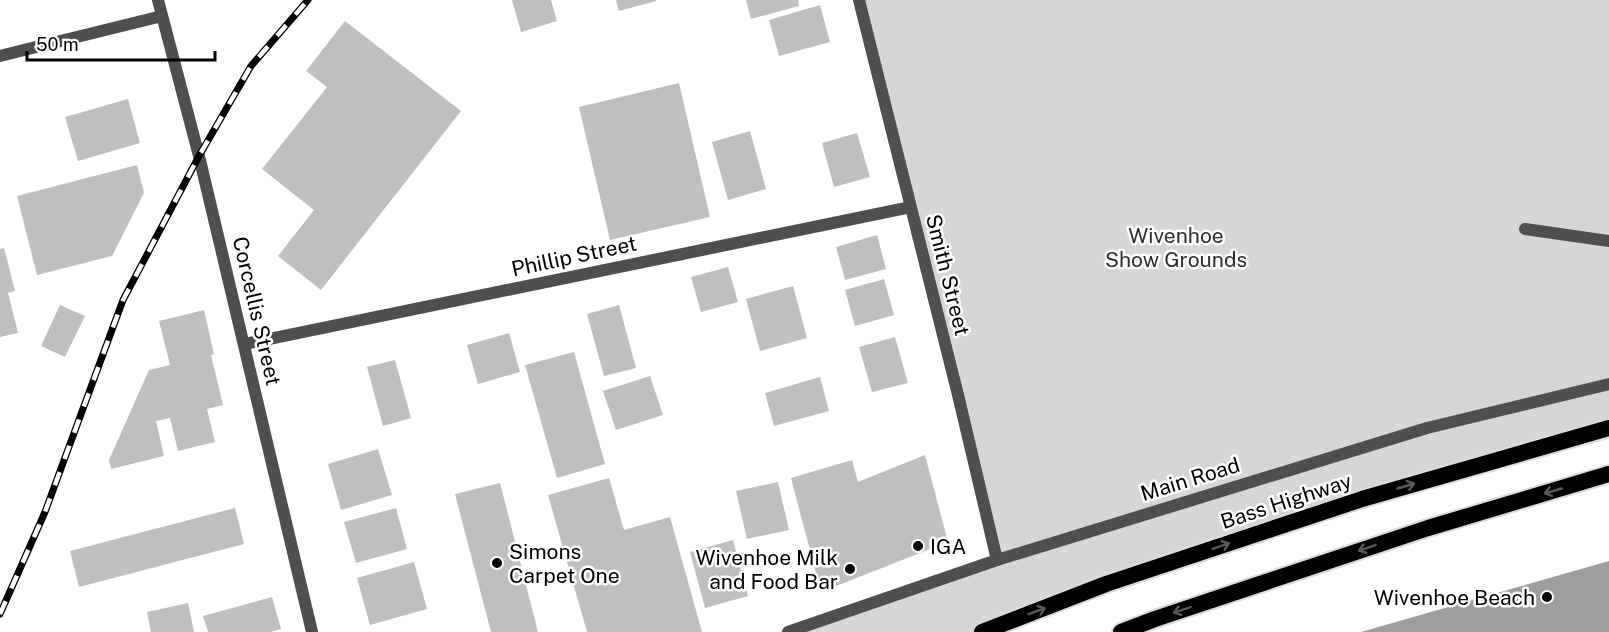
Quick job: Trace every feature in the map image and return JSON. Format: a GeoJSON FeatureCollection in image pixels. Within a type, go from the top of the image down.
{"type":"FeatureCollection","features":[{"type":"Feature","properties":{"kind":"highway","name":"Bass Highway"},"geometry":{"type":"LineString","coordinates":[[982,632],[1106,584],[1351,502],[1609,428]]}},
{"type":"Feature","properties":{"kind":"highway"},"geometry":{"type":"LineString","coordinates":[[1121,632],[1428,528],[1609,474]]}},
{"type":"Feature","properties":{"kind":"street","name":"Corcellis Street"},"geometry":{"type":"LineString","coordinates":[[158,0],[200,156],[312,632]]}},
{"type":"Feature","properties":{"kind":"street","name":"Smith Street"},"geometry":{"type":"LineString","coordinates":[[859,0],[997,560]]}},
{"type":"Feature","properties":{"kind":"street"},"geometry":{"type":"LineString","coordinates":[[0,56],[162,16]]}},
{"type":"Feature","properties":{"kind":"street","name":"Phillip Street"},"geometry":{"type":"LineString","coordinates":[[245,344],[911,207]]}},
{"type":"Feature","properties":{"kind":"street"},"geometry":{"type":"LineString","coordinates":[[1525,229],[1609,241]]}},
{"type":"Feature","properties":{"kind":"street","name":"Main Road"},"geometry":{"type":"LineString","coordinates":[[788,632],[997,560],[1427,428],[1609,384]]}},
{"type":"Feature","properties":{"kind":"green space","name":"Wivenhoe Show Grounds"},"geometry":{"type":"Polygon","coordinates":[[[859,0],[1609,0],[1609,428],[1362,499],[982,632],[788,632],[997,560],[859,0]]]}},
{"type":"Feature","properties":{"kind":"shaded area","name":"Wivenhoe Beach"},"geometry":{"type":"Polygon","coordinates":[[[1609,561],[1609,632],[1361,632],[1609,561]]]}},
{"type":"Feature","properties":{"kind":"building"},"geometry":{"type":"Polygon","coordinates":[[[512,0],[551,0],[557,21],[521,32],[512,0]]]}},
{"type":"Feature","properties":{"kind":"building"},"geometry":{"type":"Polygon","coordinates":[[[616,0],[656,0],[656,1],[619,11],[616,0]]]}},
{"type":"Feature","properties":{"kind":"building"},"geometry":{"type":"Polygon","coordinates":[[[746,0],[798,0],[799,6],[751,19],[746,0]]]}},
{"type":"Feature","properties":{"kind":"building"},"geometry":{"type":"Polygon","coordinates":[[[820,5],[830,42],[779,56],[769,20],[820,5]]]}},
{"type":"Feature","properties":{"kind":"building"},"geometry":{"type":"Polygon","coordinates":[[[345,21],[461,111],[321,290],[278,256],[314,210],[262,169],[327,87],[306,71],[345,21]]]}},
{"type":"Feature","properties":{"kind":"building"},"geometry":{"type":"Polygon","coordinates":[[[679,83],[710,217],[610,240],[579,107],[679,83]]]}},
{"type":"Feature","properties":{"kind":"building"},"geometry":{"type":"Polygon","coordinates":[[[128,99],[140,143],[78,161],[65,117],[128,99]]]}},
{"type":"Feature","properties":{"kind":"building"},"geometry":{"type":"Polygon","coordinates":[[[750,131],[766,189],[728,200],[712,142],[750,131]]]}},
{"type":"Feature","properties":{"kind":"building"},"geometry":{"type":"Polygon","coordinates":[[[857,133],[870,177],[834,187],[822,143],[857,133]]]}},
{"type":"Feature","properties":{"kind":"building"},"geometry":{"type":"Polygon","coordinates":[[[137,165],[144,193],[112,256],[37,275],[17,196],[137,165]]]}},
{"type":"Feature","properties":{"kind":"building"},"geometry":{"type":"Polygon","coordinates":[[[877,235],[886,269],[845,280],[836,247],[877,235]]]}},
{"type":"Feature","properties":{"kind":"building"},"geometry":{"type":"Polygon","coordinates":[[[4,248],[15,291],[8,293],[18,333],[0,337],[0,249],[4,248]]]}},
{"type":"Feature","properties":{"kind":"building"},"geometry":{"type":"Polygon","coordinates":[[[728,267],[738,302],[701,312],[691,277],[728,267]]]}},
{"type":"Feature","properties":{"kind":"building"},"geometry":{"type":"Polygon","coordinates":[[[884,279],[894,315],[855,326],[845,290],[884,279]]]}},
{"type":"Feature","properties":{"kind":"building"},"geometry":{"type":"Polygon","coordinates":[[[793,286],[807,338],[760,351],[746,299],[793,286]]]}},
{"type":"Feature","properties":{"kind":"building"},"geometry":{"type":"Polygon","coordinates":[[[60,305],[85,316],[65,357],[41,346],[60,305]]]}},
{"type":"Feature","properties":{"kind":"building"},"geometry":{"type":"Polygon","coordinates":[[[619,305],[636,368],[604,376],[587,314],[619,305]]]}},
{"type":"Feature","properties":{"kind":"building"},"geometry":{"type":"Polygon","coordinates":[[[204,310],[214,354],[211,355],[223,405],[207,409],[215,442],[178,451],[170,418],[156,421],[164,456],[111,469],[109,460],[149,370],[170,365],[159,321],[204,310]]]}},
{"type":"Feature","properties":{"kind":"building"},"geometry":{"type":"Polygon","coordinates":[[[509,333],[520,372],[478,384],[467,345],[509,333]]]}},
{"type":"Feature","properties":{"kind":"building"},"geometry":{"type":"Polygon","coordinates":[[[895,337],[908,383],[872,392],[859,347],[895,337]]]}},
{"type":"Feature","properties":{"kind":"building"},"geometry":{"type":"Polygon","coordinates":[[[574,352],[605,464],[557,478],[525,365],[574,352]]]}},
{"type":"Feature","properties":{"kind":"building"},"geometry":{"type":"Polygon","coordinates":[[[395,360],[411,418],[383,426],[367,367],[395,360]]]}},
{"type":"Feature","properties":{"kind":"building"},"geometry":{"type":"Polygon","coordinates":[[[650,376],[663,415],[616,430],[603,391],[650,376]]]}},
{"type":"Feature","properties":{"kind":"building"},"geometry":{"type":"Polygon","coordinates":[[[820,377],[829,411],[774,426],[765,393],[820,377]]]}},
{"type":"Feature","properties":{"kind":"building"},"geometry":{"type":"Polygon","coordinates":[[[378,449],[392,495],[341,510],[328,464],[378,449]]]}},
{"type":"Feature","properties":{"kind":"building"},"geometry":{"type":"Polygon","coordinates":[[[925,455],[948,542],[821,592],[791,478],[852,460],[858,482],[925,455]]]}},
{"type":"Feature","properties":{"kind":"building"},"geometry":{"type":"Polygon","coordinates":[[[609,478],[624,530],[670,517],[702,632],[587,632],[548,495],[609,478]]]}},
{"type":"Feature","properties":{"kind":"building"},"geometry":{"type":"Polygon","coordinates":[[[778,482],[789,530],[747,539],[736,491],[778,482]]]}},
{"type":"Feature","properties":{"kind":"building","name":"Simons Carpet One"},"geometry":{"type":"Polygon","coordinates":[[[500,483],[538,632],[491,632],[455,494],[500,483]]]}},
{"type":"Feature","properties":{"kind":"building"},"geometry":{"type":"Polygon","coordinates":[[[235,508],[244,544],[79,587],[70,551],[235,508]]]}},
{"type":"Feature","properties":{"kind":"building"},"geometry":{"type":"Polygon","coordinates":[[[396,508],[407,549],[356,563],[344,522],[396,508]]]}},
{"type":"Feature","properties":{"kind":"building"},"geometry":{"type":"Polygon","coordinates":[[[733,540],[748,596],[705,608],[690,552],[733,540]]]}},
{"type":"Feature","properties":{"kind":"building"},"geometry":{"type":"Polygon","coordinates":[[[414,562],[427,609],[370,625],[357,578],[414,562]]]}},
{"type":"Feature","properties":{"kind":"building"},"geometry":{"type":"Polygon","coordinates":[[[272,597],[281,629],[271,632],[208,632],[203,616],[272,597]]]}},
{"type":"Feature","properties":{"kind":"building"},"geometry":{"type":"Polygon","coordinates":[[[188,603],[194,632],[151,632],[147,612],[188,603]]]}},
{"type":"Feature","properties":{"kind":"railway"},"geometry":{"type":"LineString","coordinates":[[0,614],[45,512],[123,300],[199,156],[251,66],[308,0]]}},
{"type":"Feature","properties":{"kind":"place","name":"IGA"},"geometry":{"type":"Point","coordinates":[918,546]}},
{"type":"Feature","properties":{"kind":"place","name":"Simons Carpet One"},"geometry":{"type":"Point","coordinates":[497,563]}},
{"type":"Feature","properties":{"kind":"place","name":"Wivenhoe Milk and Food Bar"},"geometry":{"type":"Point","coordinates":[850,569]}},
{"type":"Feature","properties":{"kind":"place","name":"Wivenhoe Beach"},"geometry":{"type":"Point","coordinates":[1547,597]}}]}
